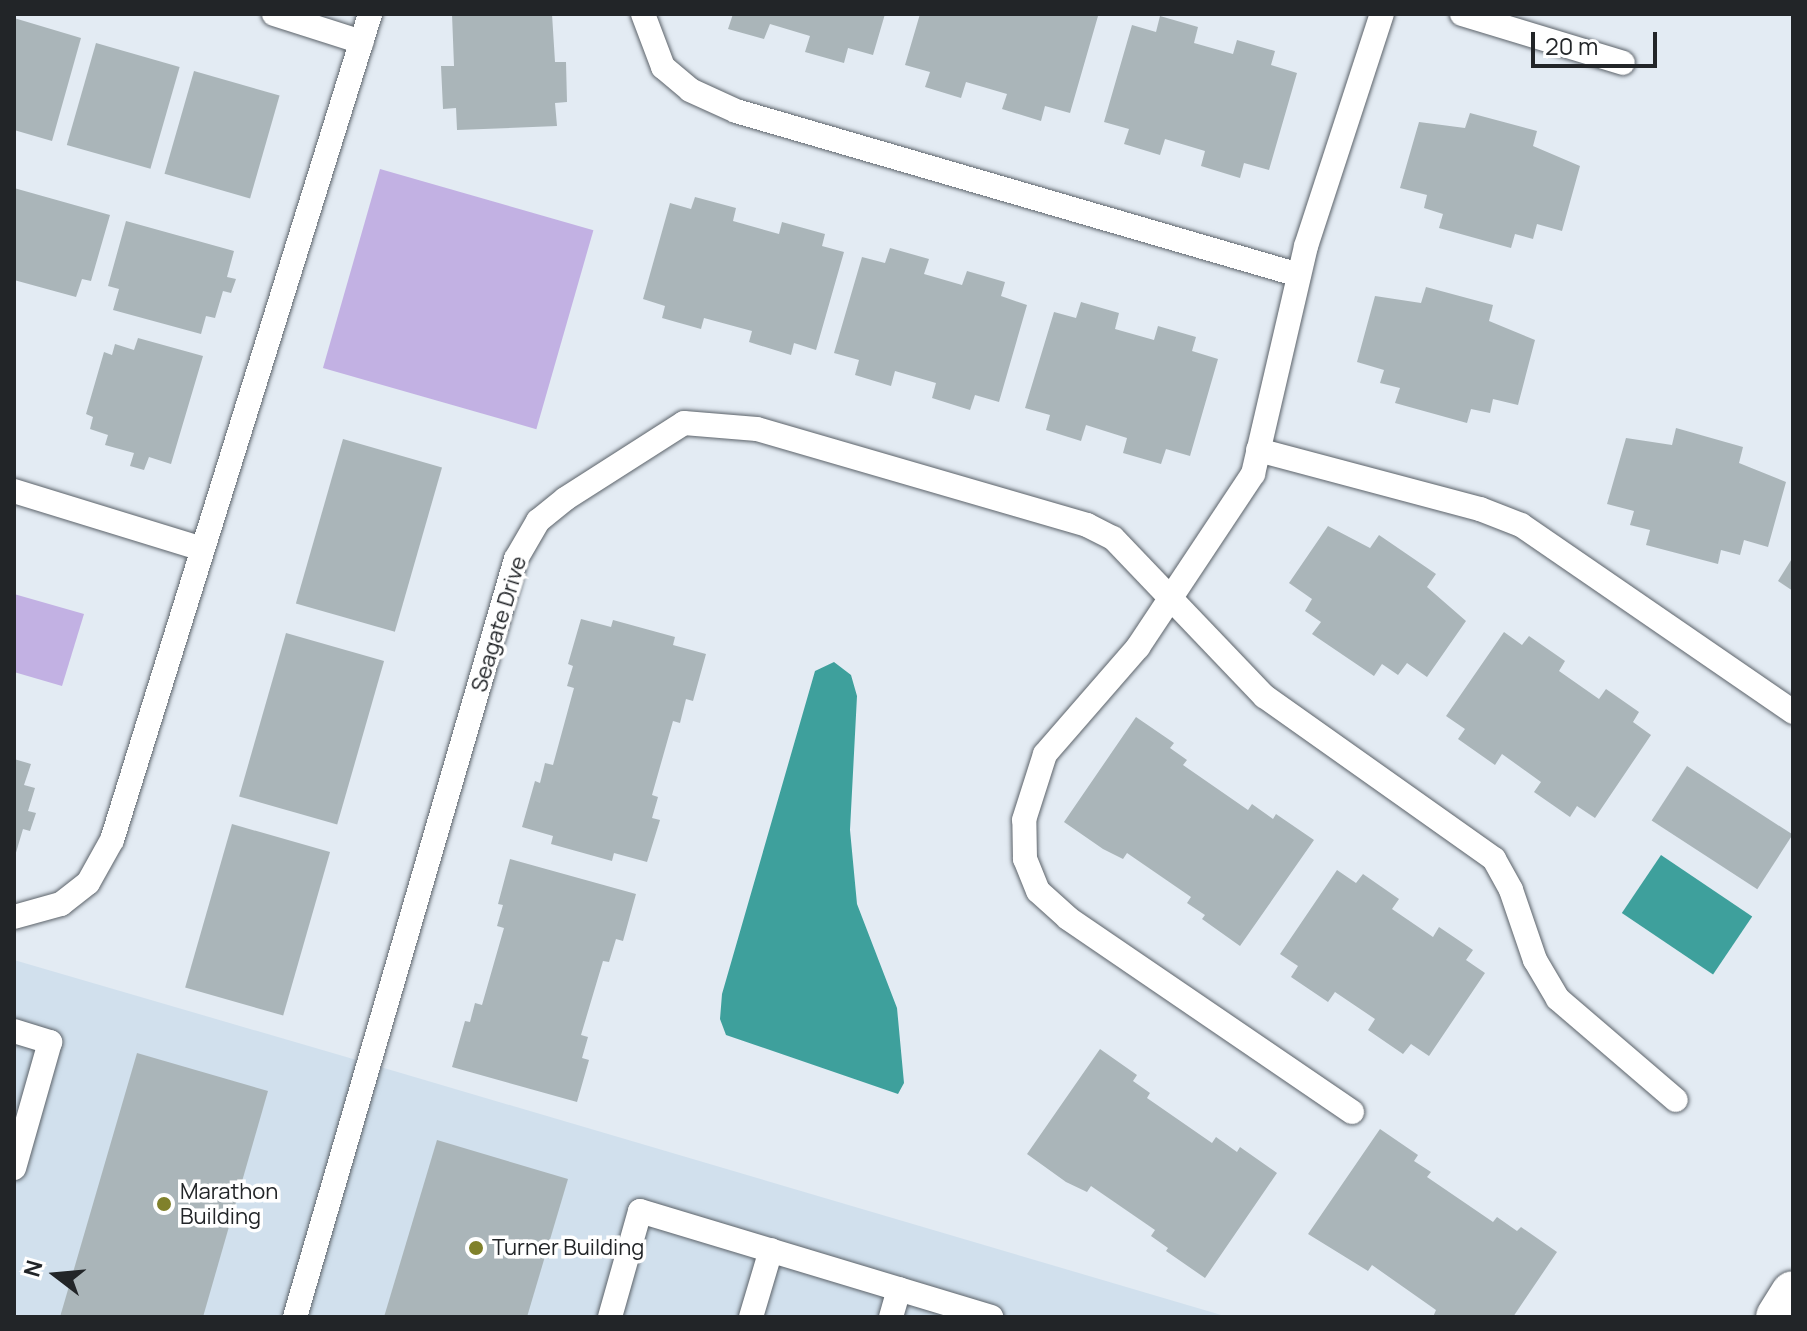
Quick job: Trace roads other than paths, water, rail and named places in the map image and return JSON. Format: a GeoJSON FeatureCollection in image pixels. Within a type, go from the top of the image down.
{"type":"FeatureCollection","features":[{"type":"Feature","properties":{"kind":"street"},"geometry":{"type":"LineString","coordinates":[[1778,1317],[1793,1293]]}},
{"type":"Feature","properties":{"kind":"lane"},"geometry":{"type":"LineString","coordinates":[[274,14],[362,42]]}},
{"type":"Feature","properties":{"kind":"lane"},"geometry":{"type":"LineString","coordinates":[[14,917],[61,904],[88,883],[112,840],[370,14]]}},
{"type":"Feature","properties":{"kind":"lane"},"geometry":{"type":"LineString","coordinates":[[643,14],[663,67],[690,90],[736,111],[1299,275]]}},
{"type":"Feature","properties":{"kind":"lane"},"geometry":{"type":"LineString","coordinates":[[1352,1112],[1068,918],[1038,891],[1025,859],[1024,820],[1031,786],[1045,754],[1138,647],[1253,474],[1299,275],[1382,14]]}},
{"type":"Feature","properties":{"kind":"lane"},"geometry":{"type":"LineString","coordinates":[[1462,14],[1623,63]]}},
{"type":"Feature","properties":{"kind":"lane","name":"Seagate Drive"},"geometry":{"type":"LineString","coordinates":[[295,1317],[516,559],[538,521],[565,499],[684,423],[757,429],[1087,525],[1113,538],[1264,696],[1494,859],[1511,890],[1535,960],[1558,999],[1676,1100]]}},
{"type":"Feature","properties":{"kind":"lane"},"geometry":{"type":"LineString","coordinates":[[1258,450],[1480,509],[1521,525],[1793,712]]}},
{"type":"Feature","properties":{"kind":"lane"},"geometry":{"type":"LineString","coordinates":[[14,491],[202,549]]}},
{"type":"Feature","properties":{"kind":"lane"},"geometry":{"type":"LineString","coordinates":[[14,1031],[50,1042],[14,1168]]}},
{"type":"Feature","properties":{"kind":"lane"},"geometry":{"type":"LineString","coordinates":[[610,1317],[640,1211],[989,1317]]}},
{"type":"Feature","properties":{"kind":"lane"},"geometry":{"type":"LineString","coordinates":[[751,1317],[771,1250]]}},
{"type":"Feature","properties":{"kind":"lane"},"geometry":{"type":"LineString","coordinates":[[891,1317],[899,1289]]}},
{"type":"Feature","properties":{"kind":"place","name":"Marathon Building"},"geometry":{"type":"Point","coordinates":[164,1204]}},
{"type":"Feature","properties":{"kind":"place","name":"Turner Building"},"geometry":{"type":"Point","coordinates":[476,1248]}}]}
